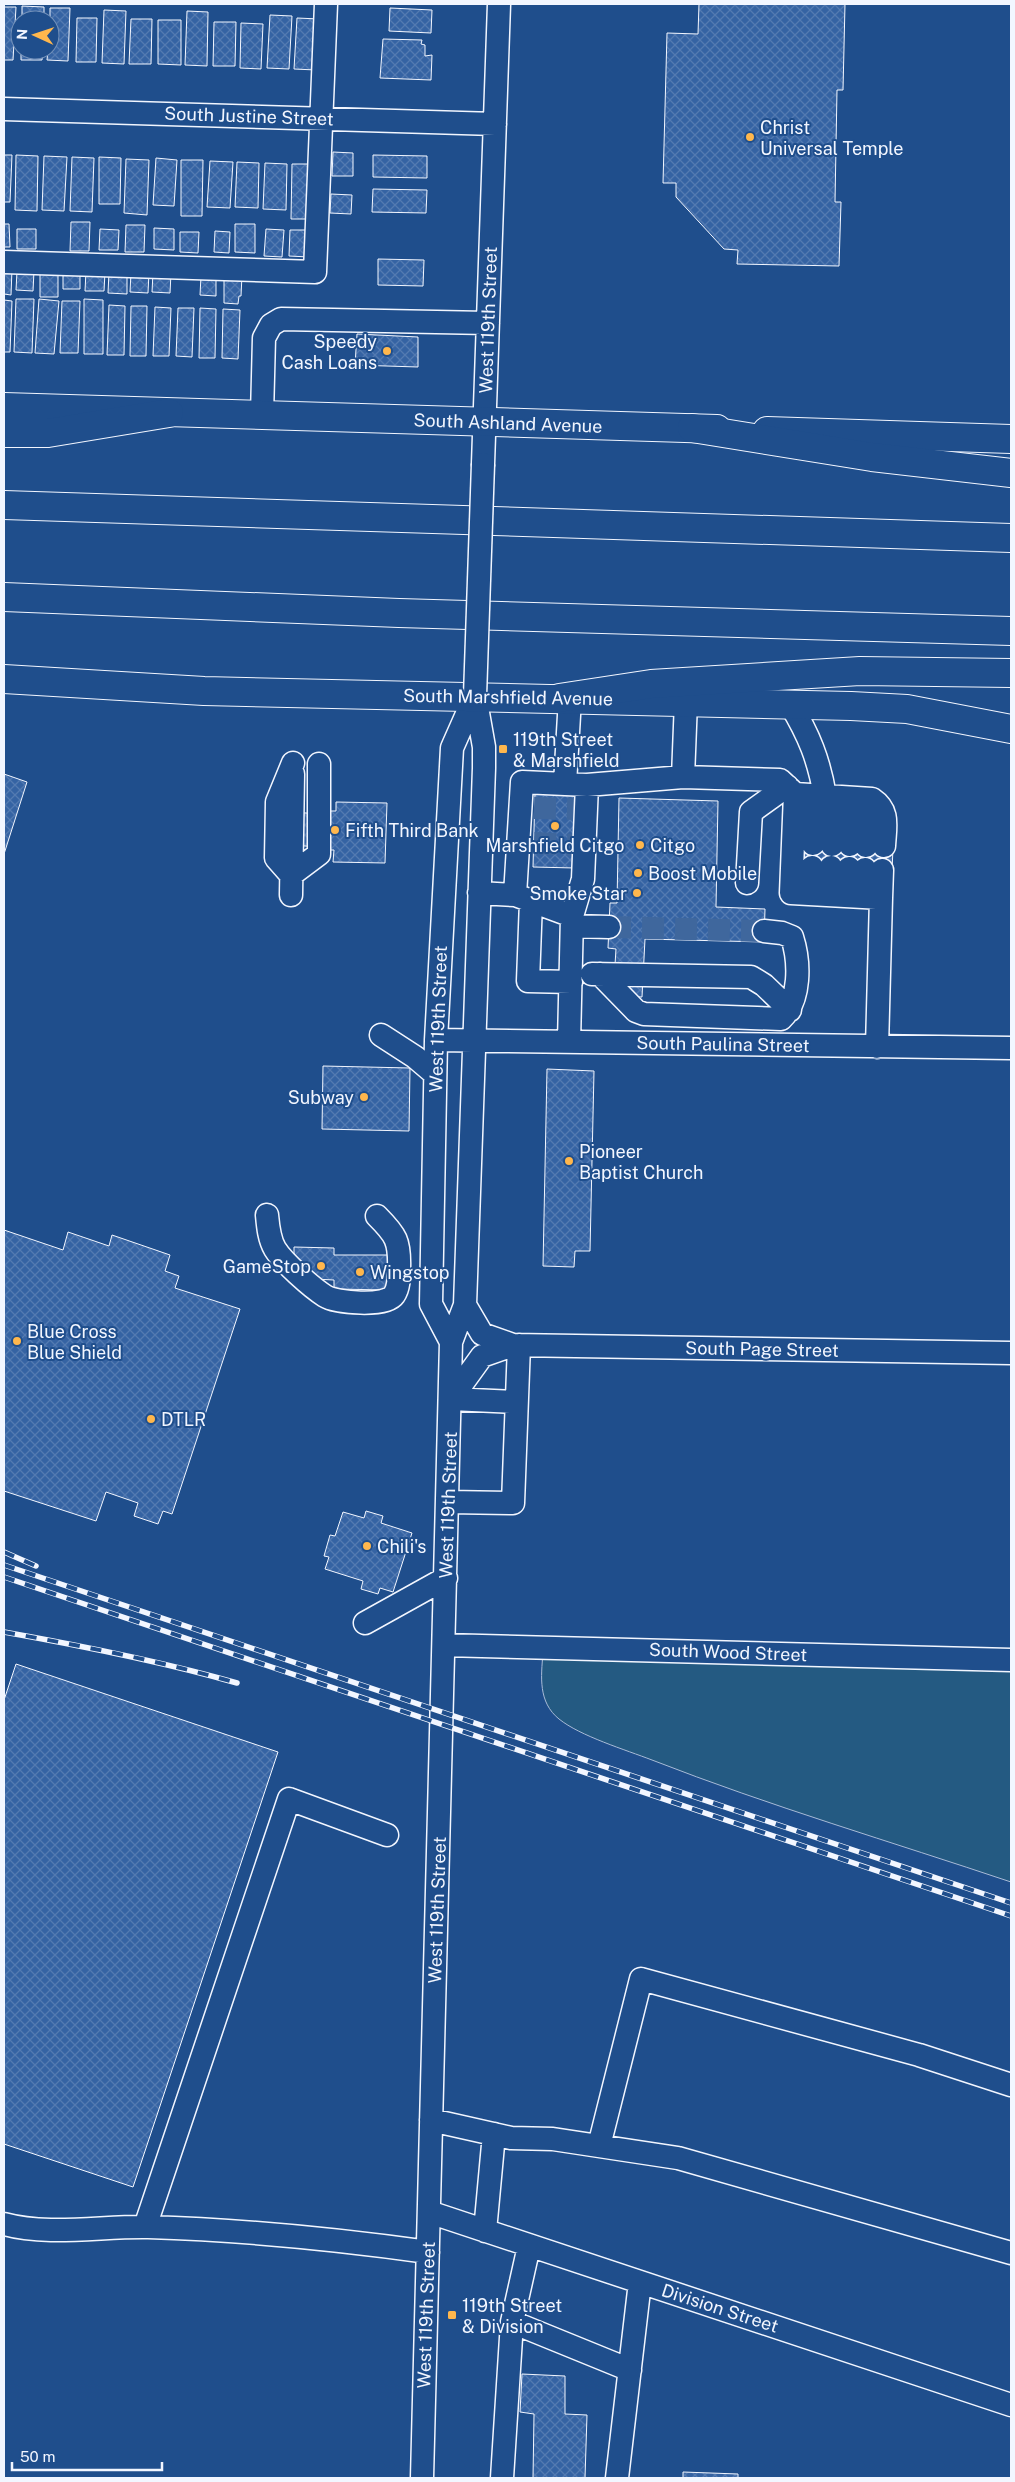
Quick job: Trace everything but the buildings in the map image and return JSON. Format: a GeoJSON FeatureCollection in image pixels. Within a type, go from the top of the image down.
{"type":"FeatureCollection","features":[{"type":"Feature","properties":{"kind":"main road","name":"South Ashland Avenue"},"geometry":{"type":"LineString","coordinates":[[4,407],[1011,439]]}},
{"type":"Feature","properties":{"kind":"main road"},"geometry":{"type":"LineString","coordinates":[[4,433],[48,433],[169,413]]}},
{"type":"Feature","properties":{"kind":"main road"},"geometry":{"type":"LineString","coordinates":[[692,428],[872,458],[1011,473]]}},
{"type":"Feature","properties":{"kind":"main road"},"geometry":{"type":"LineString","coordinates":[[4,505],[1011,538]]}},
{"type":"Feature","properties":{"kind":"main road"},"geometry":{"type":"LineString","coordinates":[[4,597],[399,613],[1011,631]]}},
{"type":"Feature","properties":{"kind":"main road"},"geometry":{"type":"LineString","coordinates":[[564,698],[651,684],[860,671],[1011,672]]}},
{"type":"Feature","properties":{"kind":"main road","name":"South Marshfield Avenue"},"geometry":{"type":"LineString","coordinates":[[4,679],[204,691],[686,701],[907,709],[1011,729]]}},
{"type":"Feature","properties":{"kind":"street"},"geometry":{"type":"LineString","coordinates":[[4,262],[315,272],[326,4]]}},
{"type":"Feature","properties":{"kind":"street","name":"West 119th Street"},"geometry":{"type":"LineString","coordinates":[[422,2478],[451,1342],[465,1305],[484,747],[475,696],[499,4]]}},
{"type":"Feature","properties":{"kind":"street","name":"South Justine Street"},"geometry":{"type":"LineString","coordinates":[[4,109],[495,124]]}},
{"type":"Feature","properties":{"kind":"street"},"geometry":{"type":"LineString","coordinates":[[262,415],[264,338],[271,324],[281,319],[488,323]]}},
{"type":"Feature","properties":{"kind":"street","name":"West 119th Street"},"geometry":{"type":"LineString","coordinates":[[451,1342],[431,1304],[436,1040],[452,748],[475,696]]}},
{"type":"Feature","properties":{"kind":"street"},"geometry":{"type":"LineString","coordinates":[[564,698],[581,810],[580,845],[583,879],[572,921],[569,1042]]}},
{"type":"Feature","properties":{"kind":"street"},"geometry":{"type":"LineString","coordinates":[[683,777],[686,701]]}},
{"type":"Feature","properties":{"kind":"street"},"geometry":{"type":"LineString","coordinates":[[790,704],[806,730],[820,765],[825,795],[849,845]]}},
{"type":"Feature","properties":{"kind":"street"},"geometry":{"type":"LineString","coordinates":[[306,763],[319,854],[296,878],[276,858],[276,802],[306,763]]}},
{"type":"Feature","properties":{"kind":"street"},"geometry":{"type":"LineString","coordinates":[[790,1010],[764,985],[751,977],[600,974],[528,981],[523,898],[527,808],[522,782],[576,784],[683,777],[780,780],[825,795],[881,805],[885,815],[849,845]]}},
{"type":"Feature","properties":{"kind":"street"},"geometry":{"type":"LineString","coordinates":[[825,795],[849,845]]}},
{"type":"Feature","properties":{"kind":"street"},"geometry":{"type":"LineString","coordinates":[[747,883],[751,812],[825,795]]}},
{"type":"Feature","properties":{"kind":"street"},"geometry":{"type":"LineString","coordinates":[[825,795],[791,893],[846,896]]}},
{"type":"Feature","properties":{"kind":"street"},"geometry":{"type":"LineString","coordinates":[[846,896],[848,868]]}},
{"type":"Feature","properties":{"kind":"street"},"geometry":{"type":"LineString","coordinates":[[846,896],[848,868]]}},
{"type":"Feature","properties":{"kind":"street"},"geometry":{"type":"LineString","coordinates":[[848,868],[846,896],[877,1047]]}},
{"type":"Feature","properties":{"kind":"street"},"geometry":{"type":"LineString","coordinates":[[479,893],[523,898],[572,921],[609,927]]}},
{"type":"Feature","properties":{"kind":"street"},"geometry":{"type":"LineString","coordinates":[[600,974],[636,1011],[644,1014],[781,1019],[790,1010],[795,996],[797,952],[792,937],[782,933],[764,932]]}},
{"type":"Feature","properties":{"kind":"street"},"geometry":{"type":"LineString","coordinates":[[381,1036],[415,1057],[435,1074]]}},
{"type":"Feature","properties":{"kind":"street","name":"South Paulina Street"},"geometry":{"type":"LineString","coordinates":[[436,1040],[1011,1048]]}},
{"type":"Feature","properties":{"kind":"street"},"geometry":{"type":"LineString","coordinates":[[267,1215],[270,1239],[274,1249],[317,1290],[335,1300],[379,1302],[394,1296],[397,1289],[399,1250],[392,1231],[377,1216]]}},
{"type":"Feature","properties":{"kind":"street","name":"South Page Street"},"geometry":{"type":"LineString","coordinates":[[465,1305],[482,1334],[516,1345],[1011,1353]]}},
{"type":"Feature","properties":{"kind":"street"},"geometry":{"type":"LineString","coordinates":[[448,1502],[513,1504],[516,1345]]}},
{"type":"Feature","properties":{"kind":"street","name":"South Page Street"},"geometry":{"type":"LineString","coordinates":[[451,1399],[482,1356],[516,1345]]}},
{"type":"Feature","properties":{"kind":"street"},"geometry":{"type":"LineString","coordinates":[[451,1399],[516,1402]]}},
{"type":"Feature","properties":{"kind":"street"},"geometry":{"type":"LineString","coordinates":[[365,1623],[446,1578]]}},
{"type":"Feature","properties":{"kind":"street","name":"South Wood Street"},"geometry":{"type":"LineString","coordinates":[[444,1645],[1011,1660]]}},
{"type":"Feature","properties":{"kind":"street"},"geometry":{"type":"LineString","coordinates":[[145,2227],[289,1799],[387,1835]]}},
{"type":"Feature","properties":{"kind":"street"},"geometry":{"type":"LineString","coordinates":[[599,2146],[641,1978],[919,2055],[1011,2085]]}},
{"type":"Feature","properties":{"kind":"street"},"geometry":{"type":"LineString","coordinates":[[431,2120],[511,2138],[553,2139],[678,2158],[1011,2253]]}},
{"type":"Feature","properties":{"kind":"street"},"geometry":{"type":"LineString","coordinates":[[485,2231],[494,2134]]}},
{"type":"Feature","properties":{"kind":"street","name":"Division Street"},"geometry":{"type":"LineString","coordinates":[[429,2212],[1011,2405]]}},
{"type":"Feature","properties":{"kind":"street"},"geometry":{"type":"LineString","coordinates":[[4,2224],[37,2228],[145,2227],[234,2230],[428,2252]]}},
{"type":"Feature","properties":{"kind":"street"},"geometry":{"type":"LineString","coordinates":[[502,2478],[512,2322],[529,2246]]}},
{"type":"Feature","properties":{"kind":"street"},"geometry":{"type":"LineString","coordinates":[[617,2478],[640,2282]]}},
{"type":"Feature","properties":{"kind":"street"},"geometry":{"type":"LineString","coordinates":[[512,2322],[630,2370]]}},
{"type":"Feature","properties":{"kind":"shaded area"},"geometry":{"type":"Polygon","coordinates":[[[543,1653],[1011,1664],[1011,1882],[741,1793],[591,1737],[559,1719],[547,1705],[542,1689],[543,1653]]]}},
{"type":"Feature","properties":{"kind":"tunnel"},"geometry":{"type":"LineString","coordinates":[[534,808],[576,809]]}},
{"type":"Feature","properties":{"kind":"tunnel"},"geometry":{"type":"LineString","coordinates":[[534,843],[575,845]]}},
{"type":"Feature","properties":{"kind":"tunnel"},"geometry":{"type":"LineString","coordinates":[[609,927],[764,931]]}},
{"type":"Feature","properties":{"kind":"railway"},"geometry":{"type":"LineString","coordinates":[[4,1552],[36,1566]]}},
{"type":"Feature","properties":{"kind":"railway"},"geometry":{"type":"LineString","coordinates":[[4,1565],[1011,1903]]}},
{"type":"Feature","properties":{"kind":"railway"},"geometry":{"type":"LineString","coordinates":[[4,1577],[1011,1916]]}},
{"type":"Feature","properties":{"kind":"railway"},"geometry":{"type":"LineString","coordinates":[[4,1632],[121,1654],[237,1683]]}},
{"type":"Feature","properties":{"kind":"place","name":"Christ Universal Temple"},"geometry":{"type":"Point","coordinates":[750,137]}},
{"type":"Feature","properties":{"kind":"place","name":"Speedy Cash Loans"},"geometry":{"type":"Point","coordinates":[387,351]}},
{"type":"Feature","properties":{"kind":"place","name":"119th Street & Marshfield"},"geometry":{"type":"Point","coordinates":[503,749]}},
{"type":"Feature","properties":{"kind":"place","name":"Marshfield Citgo"},"geometry":{"type":"Point","coordinates":[555,826]}},
{"type":"Feature","properties":{"kind":"place","name":"Fifth Third Bank"},"geometry":{"type":"Point","coordinates":[335,830]}},
{"type":"Feature","properties":{"kind":"place","name":"Citgo"},"geometry":{"type":"Point","coordinates":[640,845]}},
{"type":"Feature","properties":{"kind":"place","name":"Boost Mobile"},"geometry":{"type":"Point","coordinates":[638,873]}},
{"type":"Feature","properties":{"kind":"place","name":"Smoke Star"},"geometry":{"type":"Point","coordinates":[637,893]}},
{"type":"Feature","properties":{"kind":"place","name":"Subway"},"geometry":{"type":"Point","coordinates":[364,1097]}},
{"type":"Feature","properties":{"kind":"place","name":"Pioneer Baptist Church"},"geometry":{"type":"Point","coordinates":[569,1161]}},
{"type":"Feature","properties":{"kind":"place","name":"GameStop"},"geometry":{"type":"Point","coordinates":[321,1266]}},
{"type":"Feature","properties":{"kind":"place","name":"Wingstop"},"geometry":{"type":"Point","coordinates":[360,1272]}},
{"type":"Feature","properties":{"kind":"place","name":"Blue Cross Blue Shield"},"geometry":{"type":"Point","coordinates":[17,1341]}},
{"type":"Feature","properties":{"kind":"place","name":"DTLR"},"geometry":{"type":"Point","coordinates":[151,1419]}},
{"type":"Feature","properties":{"kind":"place","name":"Chili's"},"geometry":{"type":"Point","coordinates":[367,1546]}},
{"type":"Feature","properties":{"kind":"place","name":"119th Street & Division"},"geometry":{"type":"Point","coordinates":[452,2315]}}]}
